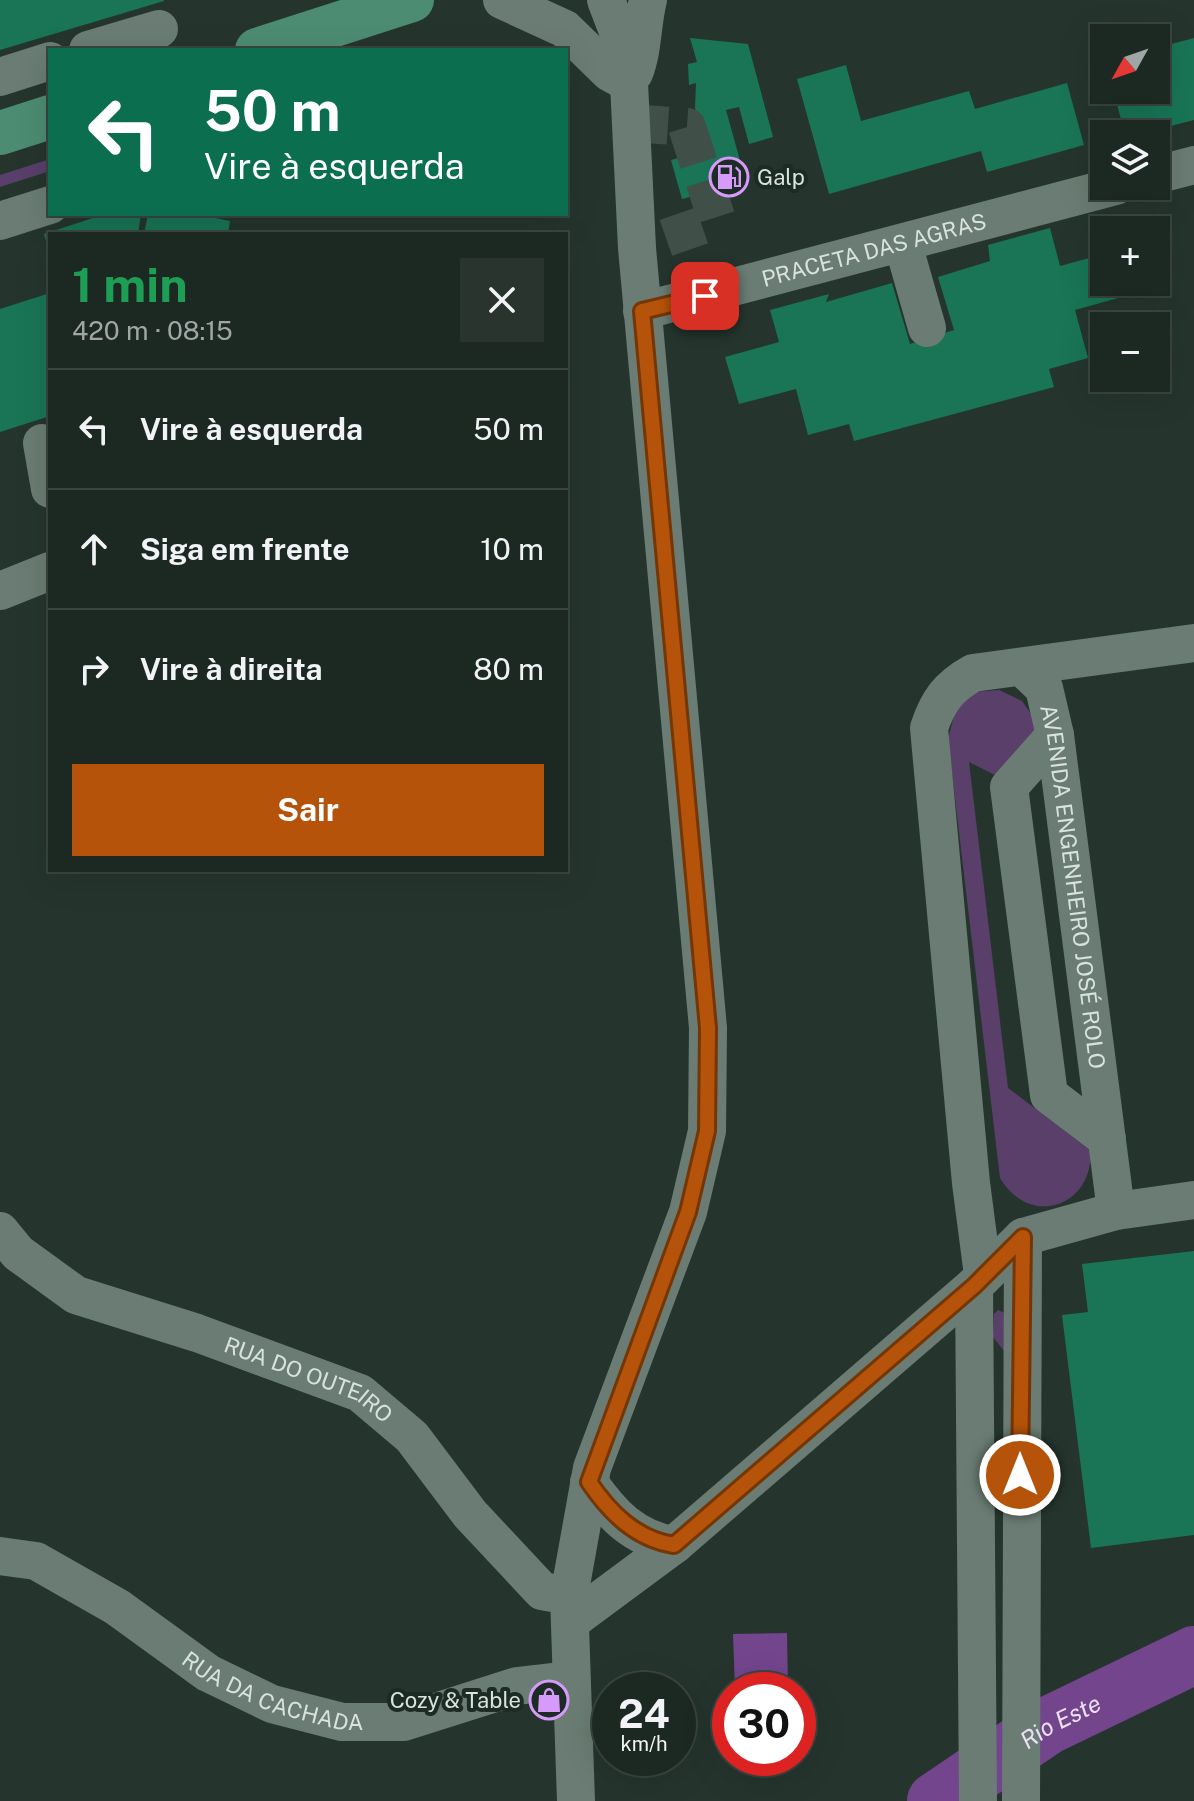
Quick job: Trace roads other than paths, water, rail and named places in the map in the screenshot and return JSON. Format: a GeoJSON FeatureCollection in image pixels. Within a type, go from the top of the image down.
{"type":"FeatureCollection","features":[{"type":"Feature","properties":{"kind":"main road"},"geometry":{"type":"LineString","coordinates":[[263,48],[412,0]]}},
{"type":"Feature","properties":{"kind":"main road"},"geometry":{"type":"LineString","coordinates":[[0,133],[48,118]]}},
{"type":"Feature","properties":{"kind":"street"},"geometry":{"type":"LineString","coordinates":[[502,0],[565,29],[609,72],[629,83]]}},
{"type":"Feature","properties":{"kind":"street"},"geometry":{"type":"LineString","coordinates":[[576,1801],[569,1680],[570,1609],[589,1482],[688,1212],[707,1131],[708,1028],[642,311],[629,83],[622,42],[606,0]]}},
{"type":"Feature","properties":{"kind":"street"},"geometry":{"type":"LineString","coordinates":[[629,83],[639,60],[640,34],[648,0]]}},
{"type":"Feature","properties":{"kind":"street"},"geometry":{"type":"LineString","coordinates":[[95,48],[159,29]]}},
{"type":"Feature","properties":{"kind":"street"},"geometry":{"type":"LineString","coordinates":[[0,77],[48,62]]}},
{"type":"Feature","properties":{"kind":"street"},"geometry":{"type":"LineString","coordinates":[[1170,171],[1194,165]]}},
{"type":"Feature","properties":{"kind":"street","name":"PRACETA DAS AGRAS"},"geometry":{"type":"LineString","coordinates":[[642,311],[1090,193]]}},
{"type":"Feature","properties":{"kind":"street"},"geometry":{"type":"LineString","coordinates":[[0,221],[48,206]]}},
{"type":"Feature","properties":{"kind":"street"},"geometry":{"type":"LineString","coordinates":[[903,244],[927,328]]}},
{"type":"Feature","properties":{"kind":"street"},"geometry":{"type":"LineString","coordinates":[[42,443],[48,478]]}},
{"type":"Feature","properties":{"kind":"street"},"geometry":{"type":"LineString","coordinates":[[0,591],[48,572]]}},
{"type":"Feature","properties":{"kind":"street"},"geometry":{"type":"LineString","coordinates":[[978,1801],[978,1281],[929,728],[938,704],[952,685],[973,673],[1194,643]]}},
{"type":"Feature","properties":{"kind":"street","name":"AVENIDA ENGENHEIRO JOSÉ ROLO"},"geometry":{"type":"LineString","coordinates":[[1023,668],[1044,688],[1055,735],[1116,1211]]}},
{"type":"Feature","properties":{"kind":"street"},"geometry":{"type":"LineString","coordinates":[[1055,735],[1009,787],[1049,1095],[1107,1139]]}},
{"type":"Feature","properties":{"kind":"street"},"geometry":{"type":"LineString","coordinates":[[570,1609],[674,1545],[978,1281],[1023,1237],[1116,1211],[1194,1200]]}},
{"type":"Feature","properties":{"kind":"street","name":"RUA DO OUTEIRO"},"geometry":{"type":"LineString","coordinates":[[0,1231],[18,1253],[76,1295],[211,1337],[360,1393],[412,1437],[470,1514],[542,1591],[570,1609]]}},
{"type":"Feature","properties":{"kind":"street"},"geometry":{"type":"LineString","coordinates":[[1021,1801],[1023,1237]]}},
{"type":"Feature","properties":{"kind":"street"},"geometry":{"type":"LineString","coordinates":[[589,1482],[607,1508],[650,1541],[674,1545]]}},
{"type":"Feature","properties":{"kind":"street","name":"RUA DA CACHADA"},"geometry":{"type":"LineString","coordinates":[[0,1556],[36,1561],[117,1607],[208,1673],[272,1704],[342,1722],[404,1722],[517,1686],[569,1680]]}},
{"type":"Feature","properties":{"kind":"waterway","name":"Rio Este"},"geometry":{"type":"LineString","coordinates":[[936,1801],[1047,1726],[1194,1655]]}},
{"type":"Feature","properties":{"kind":"tunnel"},"geometry":{"type":"LineString","coordinates":[[630,123],[687,127],[717,220],[637,248]]}},
{"type":"Feature","properties":{"kind":"place","name":"Galp"},"geometry":{"type":"Point","coordinates":[729,177]}},
{"type":"Feature","properties":{"kind":"place","name":"Cozy & Table"},"geometry":{"type":"Point","coordinates":[549,1700]}}]}
